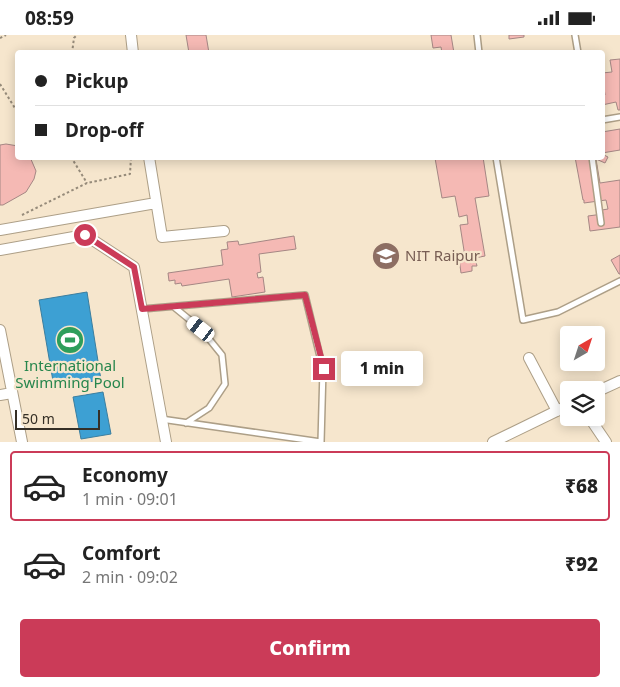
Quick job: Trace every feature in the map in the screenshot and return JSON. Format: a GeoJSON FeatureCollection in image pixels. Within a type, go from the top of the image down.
{"type":"FeatureCollection","features":[{"type":"Feature","properties":{"kind":"street"},"geometry":{"type":"LineString","coordinates":[[131,35],[133,50]]}},
{"type":"Feature","properties":{"kind":"street"},"geometry":{"type":"LineString","coordinates":[[149,160],[162,237],[224,231]]}},
{"type":"Feature","properties":{"kind":"street"},"geometry":{"type":"LineString","coordinates":[[0,230],[156,203]]}},
{"type":"Feature","properties":{"kind":"street"},"geometry":{"type":"LineString","coordinates":[[0,250],[85,235],[134,267],[166,442]]}},
{"type":"Feature","properties":{"kind":"street"},"geometry":{"type":"LineString","coordinates":[[0,330],[22,442]]}},
{"type":"Feature","properties":{"kind":"street"},"geometry":{"type":"LineString","coordinates":[[529,358],[557,411]]}},
{"type":"Feature","properties":{"kind":"street"},"geometry":{"type":"LineString","coordinates":[[605,388],[620,381]]}},
{"type":"Feature","properties":{"kind":"street"},"geometry":{"type":"LineString","coordinates":[[0,395],[12,393]]}},
{"type":"Feature","properties":{"kind":"street"},"geometry":{"type":"LineString","coordinates":[[493,442],[560,410]]}},
{"type":"Feature","properties":{"kind":"street"},"geometry":{"type":"LineString","coordinates":[[595,426],[606,442]]}},
{"type":"Feature","properties":{"kind":"lane"},"geometry":{"type":"LineString","coordinates":[[477,35],[479,50]]}},
{"type":"Feature","properties":{"kind":"lane"},"geometry":{"type":"LineString","coordinates":[[575,35],[578,50]]}},
{"type":"Feature","properties":{"kind":"lane"},"geometry":{"type":"LineString","coordinates":[[605,120],[620,117]]}},
{"type":"Feature","properties":{"kind":"lane"},"geometry":{"type":"LineString","coordinates":[[496,160],[523,320],[558,312],[620,281]]}},
{"type":"Feature","properties":{"kind":"lane"},"geometry":{"type":"LineString","coordinates":[[592,160],[601,223]]}},
{"type":"Feature","properties":{"kind":"lane"},"geometry":{"type":"LineString","coordinates":[[142,309],[305,295],[324,369],[321,442],[162,419]]}},
{"type":"Feature","properties":{"kind":"lane"},"geometry":{"type":"LineString","coordinates":[[173,307],[201,329],[222,355],[225,384],[209,408],[186,423]]}},
{"type":"Feature","properties":{"kind":"path"},"geometry":{"type":"LineString","coordinates":[[0,38],[6,35]]}},
{"type":"Feature","properties":{"kind":"path"},"geometry":{"type":"LineString","coordinates":[[72,50],[74,38],[77,35]]}},
{"type":"Feature","properties":{"kind":"path"},"geometry":{"type":"LineString","coordinates":[[0,84],[15,108]]}},
{"type":"Feature","properties":{"kind":"path"},"geometry":{"type":"LineString","coordinates":[[73,160],[87,183]]}},
{"type":"Feature","properties":{"kind":"path"},"geometry":{"type":"LineString","coordinates":[[19,215],[28,213],[48,201],[87,183],[130,174],[131,160]]}},
{"type":"Feature","properties":{"kind":"water","name":"International Swimming Pool"},"geometry":{"type":"Polygon","coordinates":[[[87,292],[101,380],[54,387],[39,300],[87,292]]]}},
{"type":"Feature","properties":{"kind":"water"},"geometry":{"type":"Polygon","coordinates":[[[103,392],[111,434],[81,439],[73,397],[103,392]]]}},
{"type":"Feature","properties":{"kind":"building"},"geometry":{"type":"Polygon","coordinates":[[[186,35],[206,35],[208,50],[188,50],[186,35]]]}},
{"type":"Feature","properties":{"kind":"building"},"geometry":{"type":"Polygon","coordinates":[[[431,35],[451,35],[454,50],[442,50],[441,47],[433,48],[431,35]]]}},
{"type":"Feature","properties":{"kind":"building"},"geometry":{"type":"Polygon","coordinates":[[[509,35],[524,35],[524,37],[509,39],[509,35]]]}},
{"type":"Feature","properties":{"kind":"building"},"geometry":{"type":"Polygon","coordinates":[[[620,59],[620,110],[618,110],[616,102],[605,104],[605,73],[612,72],[610,60],[620,59]]]}},
{"type":"Feature","properties":{"kind":"building"},"geometry":{"type":"Polygon","coordinates":[[[620,129],[620,150],[605,152],[605,132],[620,129]]]}},
{"type":"Feature","properties":{"kind":"building"},"geometry":{"type":"Polygon","coordinates":[[[0,145],[15,146],[15,160],[31,160],[36,171],[34,179],[26,192],[3,205],[0,205],[0,145]]]}},
{"type":"Feature","properties":{"kind":"building"},"geometry":{"type":"Polygon","coordinates":[[[605,156],[608,157],[605,163],[598,160],[605,160],[605,156]]]}},
{"type":"Feature","properties":{"kind":"building"},"geometry":{"type":"Polygon","coordinates":[[[435,160],[483,160],[489,196],[475,198],[485,256],[475,258],[477,266],[472,266],[472,271],[461,273],[459,258],[465,257],[460,225],[468,224],[467,215],[459,217],[455,196],[442,198],[435,160]]]}},
{"type":"Feature","properties":{"kind":"building"},"geometry":{"type":"Polygon","coordinates":[[[576,160],[596,160],[600,183],[620,180],[620,227],[590,231],[588,216],[603,214],[602,210],[608,209],[606,200],[584,203],[576,160]]]}},
{"type":"Feature","properties":{"kind":"building"},"geometry":{"type":"Polygon","coordinates":[[[294,236],[296,249],[259,254],[261,272],[257,273],[258,278],[263,277],[265,292],[232,297],[229,279],[182,286],[181,283],[175,284],[175,280],[169,281],[168,273],[223,265],[221,250],[228,249],[227,242],[238,241],[239,245],[294,236]]]}},
{"type":"Feature","properties":{"kind":"building"},"geometry":{"type":"Polygon","coordinates":[[[620,255],[620,274],[619,274],[611,260],[620,255]]]}},
{"type":"Feature","properties":{"kind":"place","name":"NIT Raipur"},"geometry":{"type":"Point","coordinates":[386,256]}},
{"type":"Feature","properties":{"kind":"place","name":"International Swimming Pool"},"geometry":{"type":"Point","coordinates":[70,340]}},
{"type":"Feature","properties":{"kind":"route"},"geometry":{"type":"LineString","coordinates":[[85,235],[134,267],[142,309],[305,295],[324,369]]}}]}
